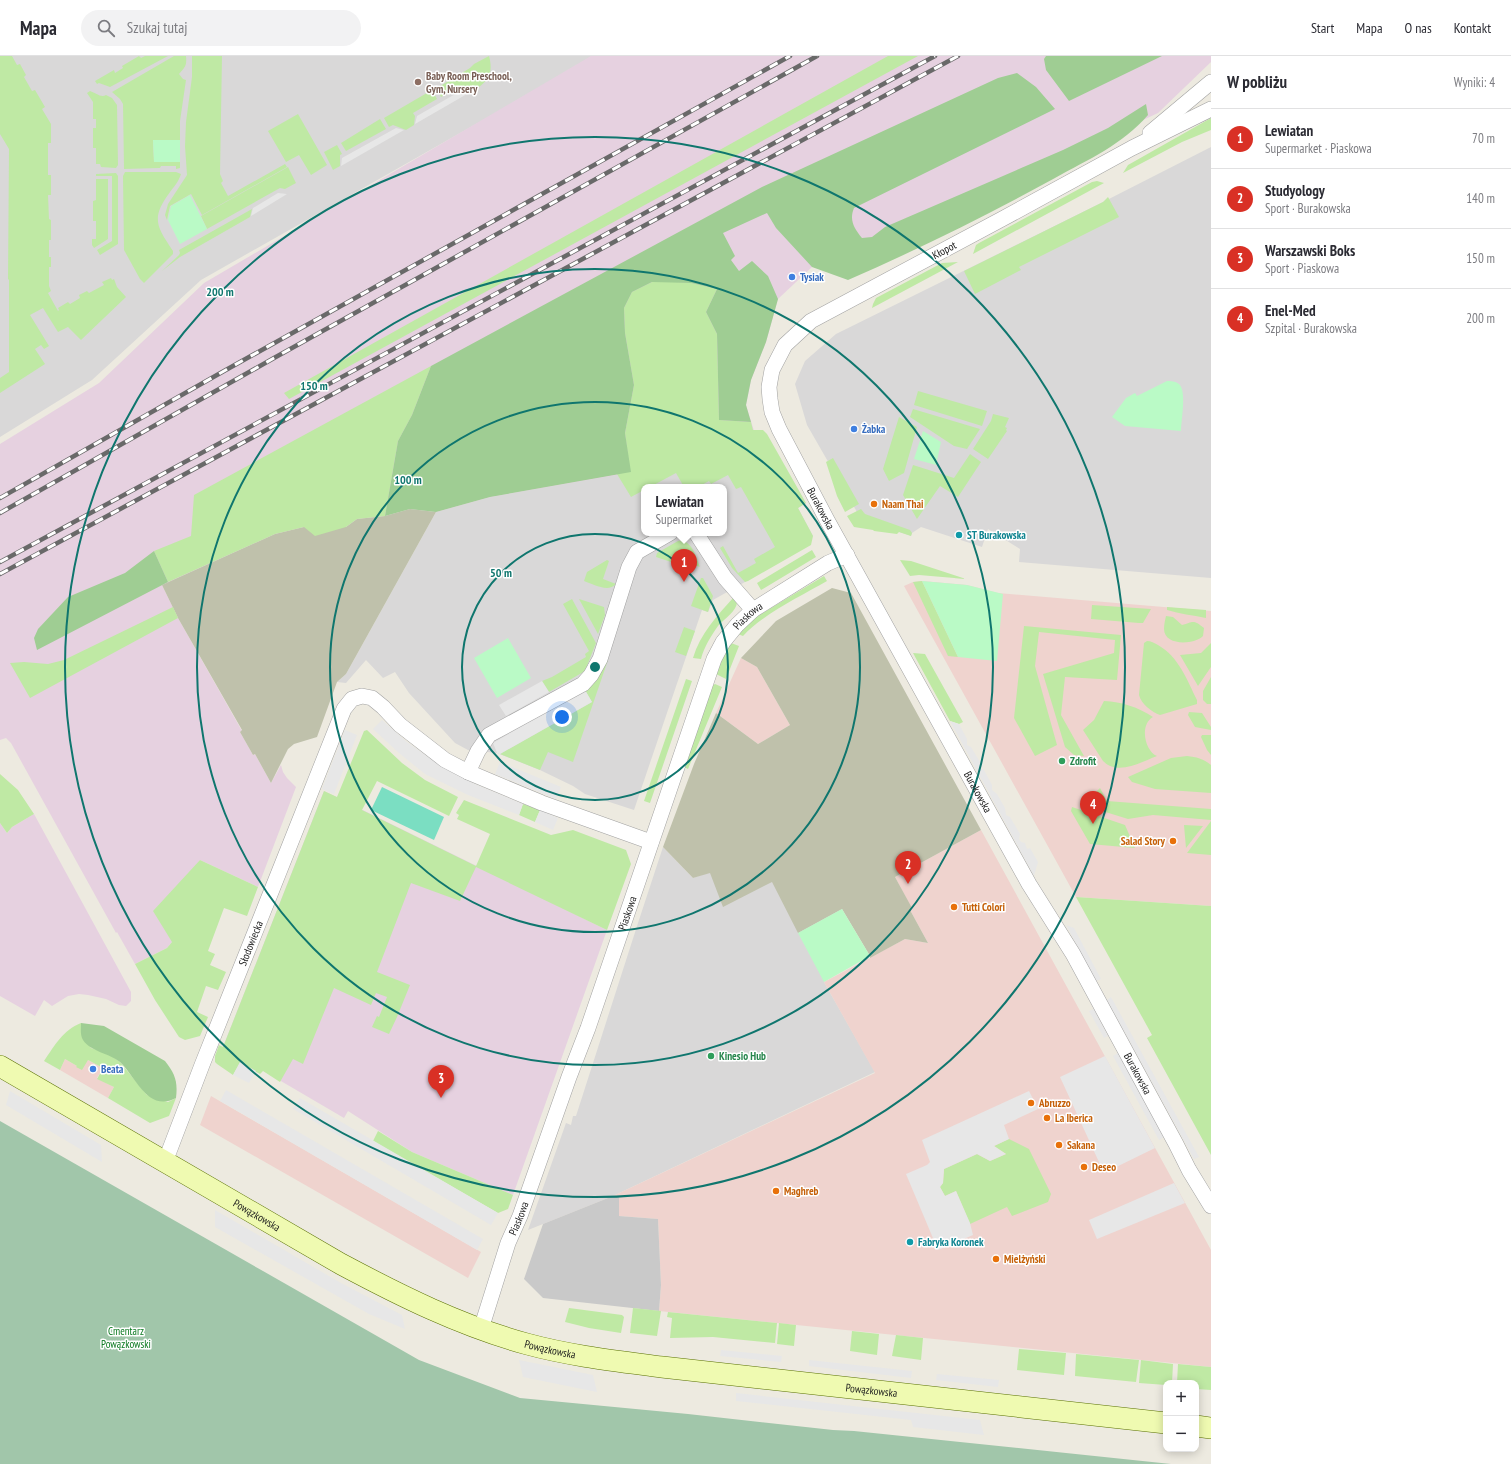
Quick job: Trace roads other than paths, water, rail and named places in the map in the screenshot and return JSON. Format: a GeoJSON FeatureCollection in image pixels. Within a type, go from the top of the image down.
{"type":"FeatureCollection","features":[{"type":"Feature","properties":{"kind":"main road","name":"Powązkowska"},"geometry":{"type":"LineString","coordinates":[[0,1066],[341,1264],[380,1285],[425,1308],[481,1329],[528,1344],[579,1355],[655,1366],[1163,1423]]}},
{"type":"Feature","properties":{"kind":"main road"},"geometry":{"type":"LineString","coordinates":[[1199,1426],[1211,1428]]}},
{"type":"Feature","properties":{"kind":"street","name":"Kłopot"},"geometry":{"type":"LineString","coordinates":[[1132,148],[1211,82]]}},
{"type":"Feature","properties":{"kind":"street","name":"Kłopot"},"geometry":{"type":"LineString","coordinates":[[772,370],[785,344],[811,321],[1132,148],[1211,109]]}},
{"type":"Feature","properties":{"kind":"street","name":"Burakowska"},"geometry":{"type":"LineString","coordinates":[[772,370],[769,387],[770,399],[772,412],[779,429],[1029,884],[1073,954],[1189,1170],[1211,1206]]}},
{"type":"Feature","properties":{"kind":"street"},"geometry":{"type":"LineString","coordinates":[[651,842],[549,806],[468,772],[478,751],[489,735],[583,684],[591,675],[600,659],[628,567],[637,552],[665,536]]}},
{"type":"Feature","properties":{"kind":"street"},"geometry":{"type":"LineString","coordinates":[[698,536],[725,578],[754,610]]}},
{"type":"Feature","properties":{"kind":"street","name":"Piaskowa"},"geometry":{"type":"LineString","coordinates":[[481,1329],[508,1243],[520,1216],[569,1077],[588,1028],[714,659],[728,636],[737,625],[754,610],[828,564],[847,555]]}},
{"type":"Feature","properties":{"kind":"street","name":"Słodowiecka"},"geometry":{"type":"LineString","coordinates":[[165,1162],[344,709],[352,699],[362,696],[372,698],[400,725],[444,760],[468,772]]}},
{"type":"Feature","properties":{"kind":"railway"},"geometry":{"type":"LineString","coordinates":[[0,498],[224,371],[790,56]]}},
{"type":"Feature","properties":{"kind":"railway"},"geometry":{"type":"LineString","coordinates":[[0,513],[274,358],[817,56]]}},
{"type":"Feature","properties":{"kind":"railway"},"geometry":{"type":"LineString","coordinates":[[0,562],[935,56]]}},
{"type":"Feature","properties":{"kind":"railway"},"geometry":{"type":"LineString","coordinates":[[0,574],[958,56]]}},
{"type":"Feature","properties":{"kind":"place","name":"Baby Room Preschool, Gym, Nursery"},"geometry":{"type":"Point","coordinates":[418,82]}},
{"type":"Feature","properties":{"kind":"place","name":"Tysiak"},"geometry":{"type":"Point","coordinates":[792,277]}},
{"type":"Feature","properties":{"kind":"place","name":"Żabka"},"geometry":{"type":"Point","coordinates":[854,429]}},
{"type":"Feature","properties":{"kind":"place","name":"Naam Thai"},"geometry":{"type":"Point","coordinates":[874,504]}},
{"type":"Feature","properties":{"kind":"place","name":"ST Burakowska"},"geometry":{"type":"Point","coordinates":[959,535]}},
{"type":"Feature","properties":{"kind":"place","name":"Lewiatan"},"geometry":{"type":"Point","coordinates":[684,582]}},
{"type":"Feature","properties":{"kind":"place","name":"Zdrofit"},"geometry":{"type":"Point","coordinates":[1062,761]}},
{"type":"Feature","properties":{"kind":"place","name":"Enel-Med"},"geometry":{"type":"Point","coordinates":[1093,824]}},
{"type":"Feature","properties":{"kind":"place","name":"Salad Story"},"geometry":{"type":"Point","coordinates":[1173,841]}},
{"type":"Feature","properties":{"kind":"place","name":"Studyology"},"geometry":{"type":"Point","coordinates":[908,884]}},
{"type":"Feature","properties":{"kind":"place","name":"Tutti Colori"},"geometry":{"type":"Point","coordinates":[954,907]}},
{"type":"Feature","properties":{"kind":"place","name":"Kinesio Hub"},"geometry":{"type":"Point","coordinates":[711,1056]}},
{"type":"Feature","properties":{"kind":"place","name":"Beata"},"geometry":{"type":"Point","coordinates":[93,1069]}},
{"type":"Feature","properties":{"kind":"place","name":"Warszawski Boks"},"geometry":{"type":"Point","coordinates":[441,1098]}},
{"type":"Feature","properties":{"kind":"place","name":"Abruzzo"},"geometry":{"type":"Point","coordinates":[1031,1103]}},
{"type":"Feature","properties":{"kind":"place","name":"La Iberica"},"geometry":{"type":"Point","coordinates":[1047,1118]}},
{"type":"Feature","properties":{"kind":"place","name":"Sakana"},"geometry":{"type":"Point","coordinates":[1059,1145]}},
{"type":"Feature","properties":{"kind":"place","name":"Deseo"},"geometry":{"type":"Point","coordinates":[1084,1167]}},
{"type":"Feature","properties":{"kind":"place","name":"Maghreb"},"geometry":{"type":"Point","coordinates":[776,1191]}},
{"type":"Feature","properties":{"kind":"place","name":"Fabryka Koronek"},"geometry":{"type":"Point","coordinates":[910,1242]}},
{"type":"Feature","properties":{"kind":"place","name":"Mielżyński"},"geometry":{"type":"Point","coordinates":[996,1259]}},
{"type":"Feature","properties":{"kind":"park label","name":"Cmentarz Powązkowski"},"geometry":{"type":"Point","coordinates":[126,1337]}}]}
